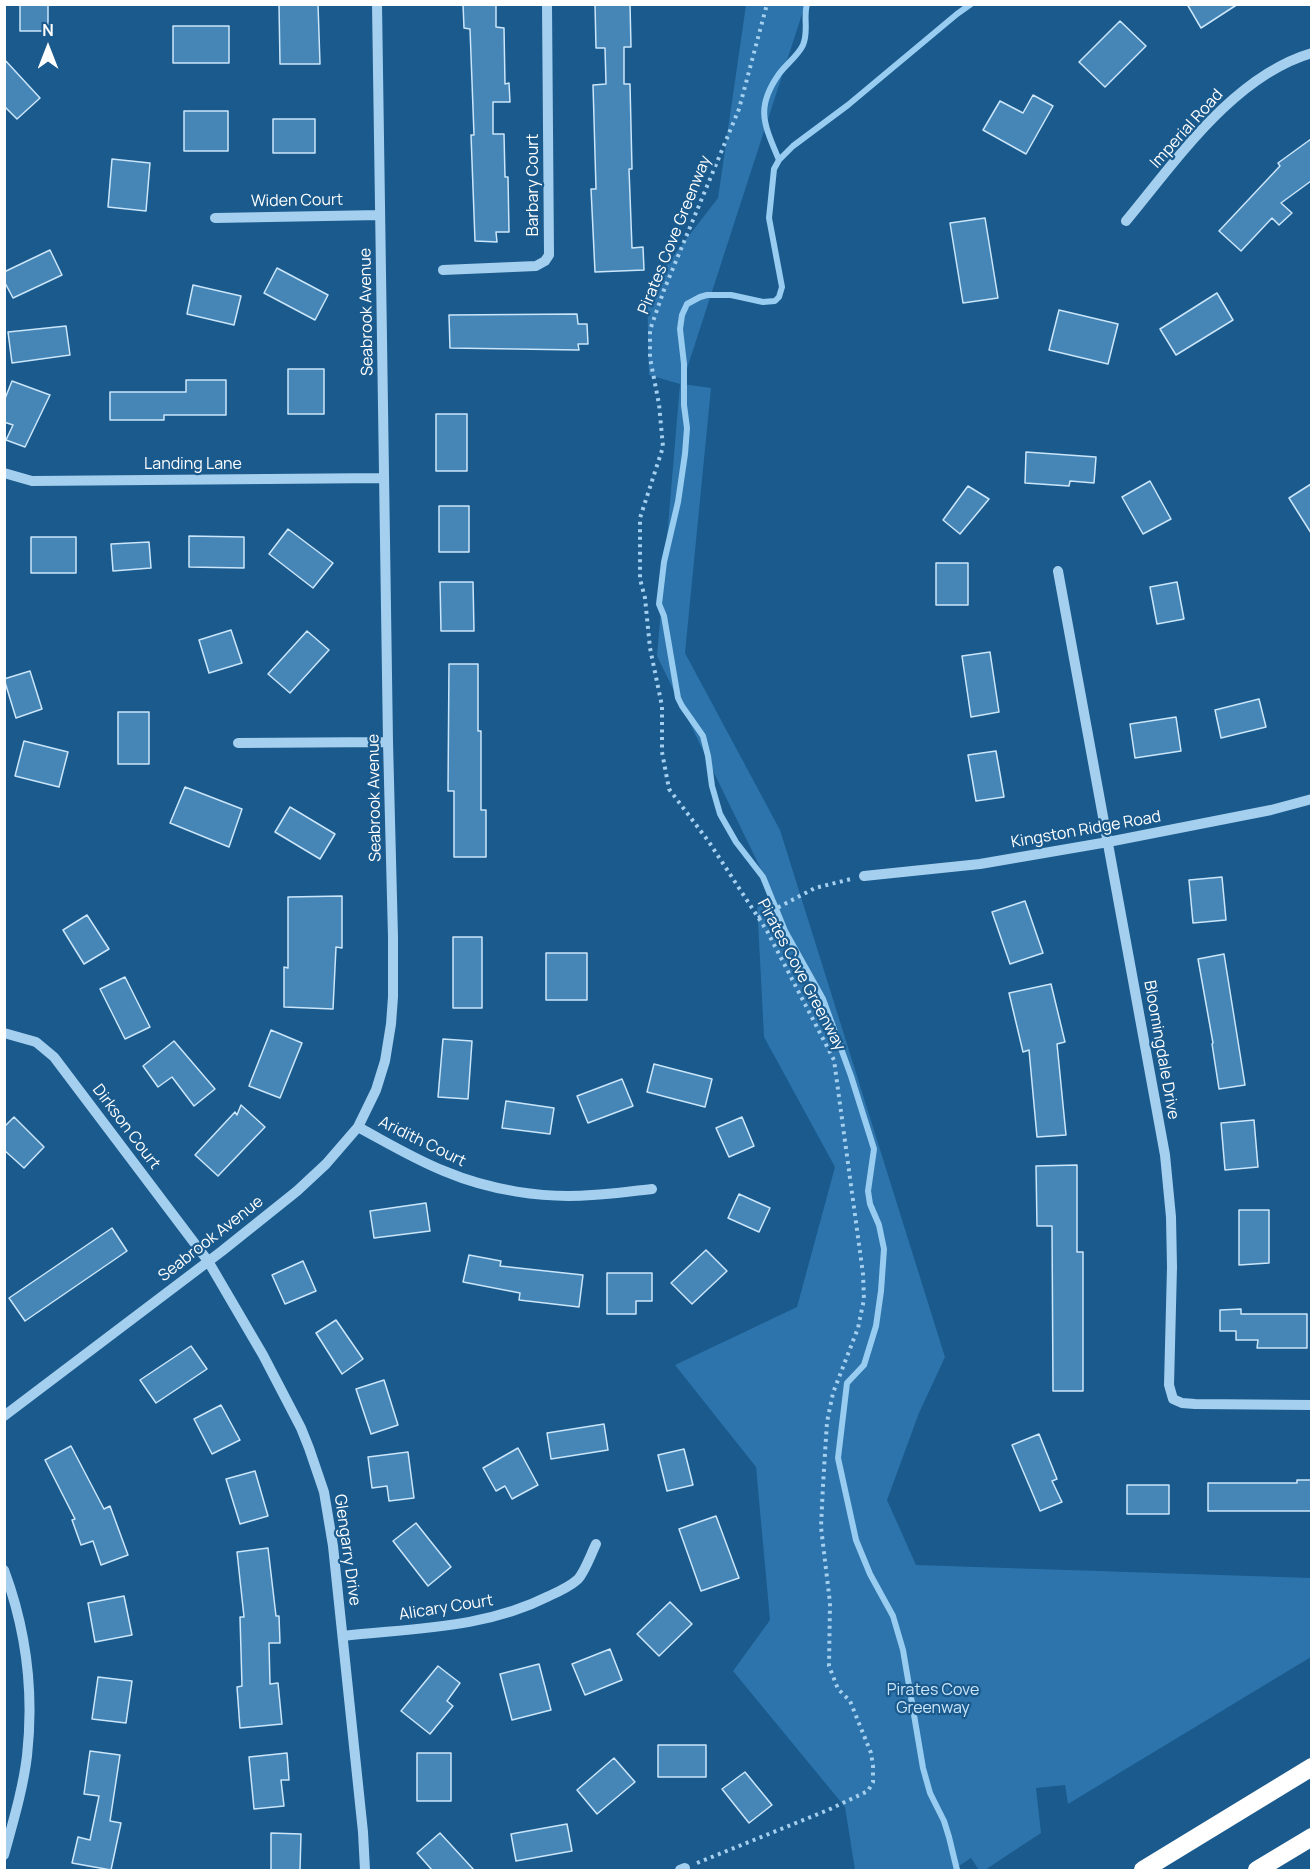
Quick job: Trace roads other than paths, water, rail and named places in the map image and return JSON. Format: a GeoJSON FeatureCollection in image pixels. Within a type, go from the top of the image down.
{"type":"FeatureCollection","features":[{"type":"Feature","properties":{"kind":"highway"},"geometry":{"type":"LineString","coordinates":[[1143,1870],[1311,1767]]}},
{"type":"Feature","properties":{"kind":"highway"},"geometry":{"type":"LineString","coordinates":[[1257,1870],[1311,1837]]}},
{"type":"Feature","properties":{"kind":"street","name":"Seabrook Avenue"},"geometry":{"type":"LineString","coordinates":[[4,1416],[297,1191],[326,1164],[358,1127],[376,1090],[385,1061],[393,997],[393,937],[377,4]]}},
{"type":"Feature","properties":{"kind":"street","name":"Barbary Court"},"geometry":{"type":"LineString","coordinates":[[443,270],[536,266],[545,261],[549,255],[547,4]]}},
{"type":"Feature","properties":{"kind":"street","name":"Imperial Road"},"geometry":{"type":"LineString","coordinates":[[1126,221],[1211,119],[1228,103],[1256,81],[1311,53]]}},
{"type":"Feature","properties":{"kind":"street","name":"Widen Court"},"geometry":{"type":"LineString","coordinates":[[215,218],[380,214]]}},
{"type":"Feature","properties":{"kind":"street","name":"Landing Lane"},"geometry":{"type":"LineString","coordinates":[[4,473],[32,481],[384,478]]}},
{"type":"Feature","properties":{"kind":"street","name":"Bloomingdale Drive"},"geometry":{"type":"LineString","coordinates":[[1058,572],[1165,1155],[1171,1216],[1169,1385],[1173,1399],[1182,1403],[1195,1404],[1311,1405]]}},
{"type":"Feature","properties":{"kind":"street"},"geometry":{"type":"LineString","coordinates":[[238,743],[388,742]]}},
{"type":"Feature","properties":{"kind":"street","name":"Kingston Ridge Road"},"geometry":{"type":"LineString","coordinates":[[864,876],[980,864],[1108,842],[1271,810],[1311,799]]}},
{"type":"Feature","properties":{"kind":"street","name":"Dirkson Court"},"geometry":{"type":"LineString","coordinates":[[4,1033],[36,1042],[54,1057],[208,1260]]}},
{"type":"Feature","properties":{"kind":"street","name":"Aridith Court"},"geometry":{"type":"LineString","coordinates":[[358,1127],[442,1171],[491,1186],[557,1195],[591,1195],[652,1189]]}},
{"type":"Feature","properties":{"kind":"street","name":"Glengarry Drive"},"geometry":{"type":"LineString","coordinates":[[208,1260],[269,1365],[301,1428],[318,1470],[326,1501],[343,1636],[365,1870]]}},
{"type":"Feature","properties":{"kind":"street","name":"Alicary Court"},"geometry":{"type":"LineString","coordinates":[[343,1636],[414,1631],[456,1625],[514,1611],[538,1602],[578,1579],[596,1544]]}},
{"type":"Feature","properties":{"kind":"street"},"geometry":{"type":"LineString","coordinates":[[4,1570],[13,1593],[21,1625],[29,1688],[27,1755],[4,1855]]}},
{"type":"Feature","properties":{"kind":"waterway"},"geometry":{"type":"LineString","coordinates":[[779,160],[766,126],[764,107],[771,86],[803,45],[806,35],[807,4]]}},
{"type":"Feature","properties":{"kind":"waterway"},"geometry":{"type":"LineString","coordinates":[[957,1870],[944,1821],[930,1793],[923,1768],[903,1650],[893,1616],[870,1574],[856,1540],[838,1458],[847,1383],[864,1365],[876,1326],[881,1291],[884,1249],[868,1191],[874,1149],[823,999],[785,931],[763,877],[736,842],[720,814],[712,786],[703,736],[678,698],[664,616],[659,604],[664,562],[678,502],[685,454],[687,428],[680,329],[682,315],[687,304],[707,295],[731,295],[763,302],[775,301],[779,297],[782,287],[769,218],[774,169],[779,160],[793,146],[848,105],[971,4]]}},
{"type":"Feature","properties":{"kind":"park label","name":"Pirates Cove Greenway"},"geometry":{"type":"Point","coordinates":[933,1700]}}]}
